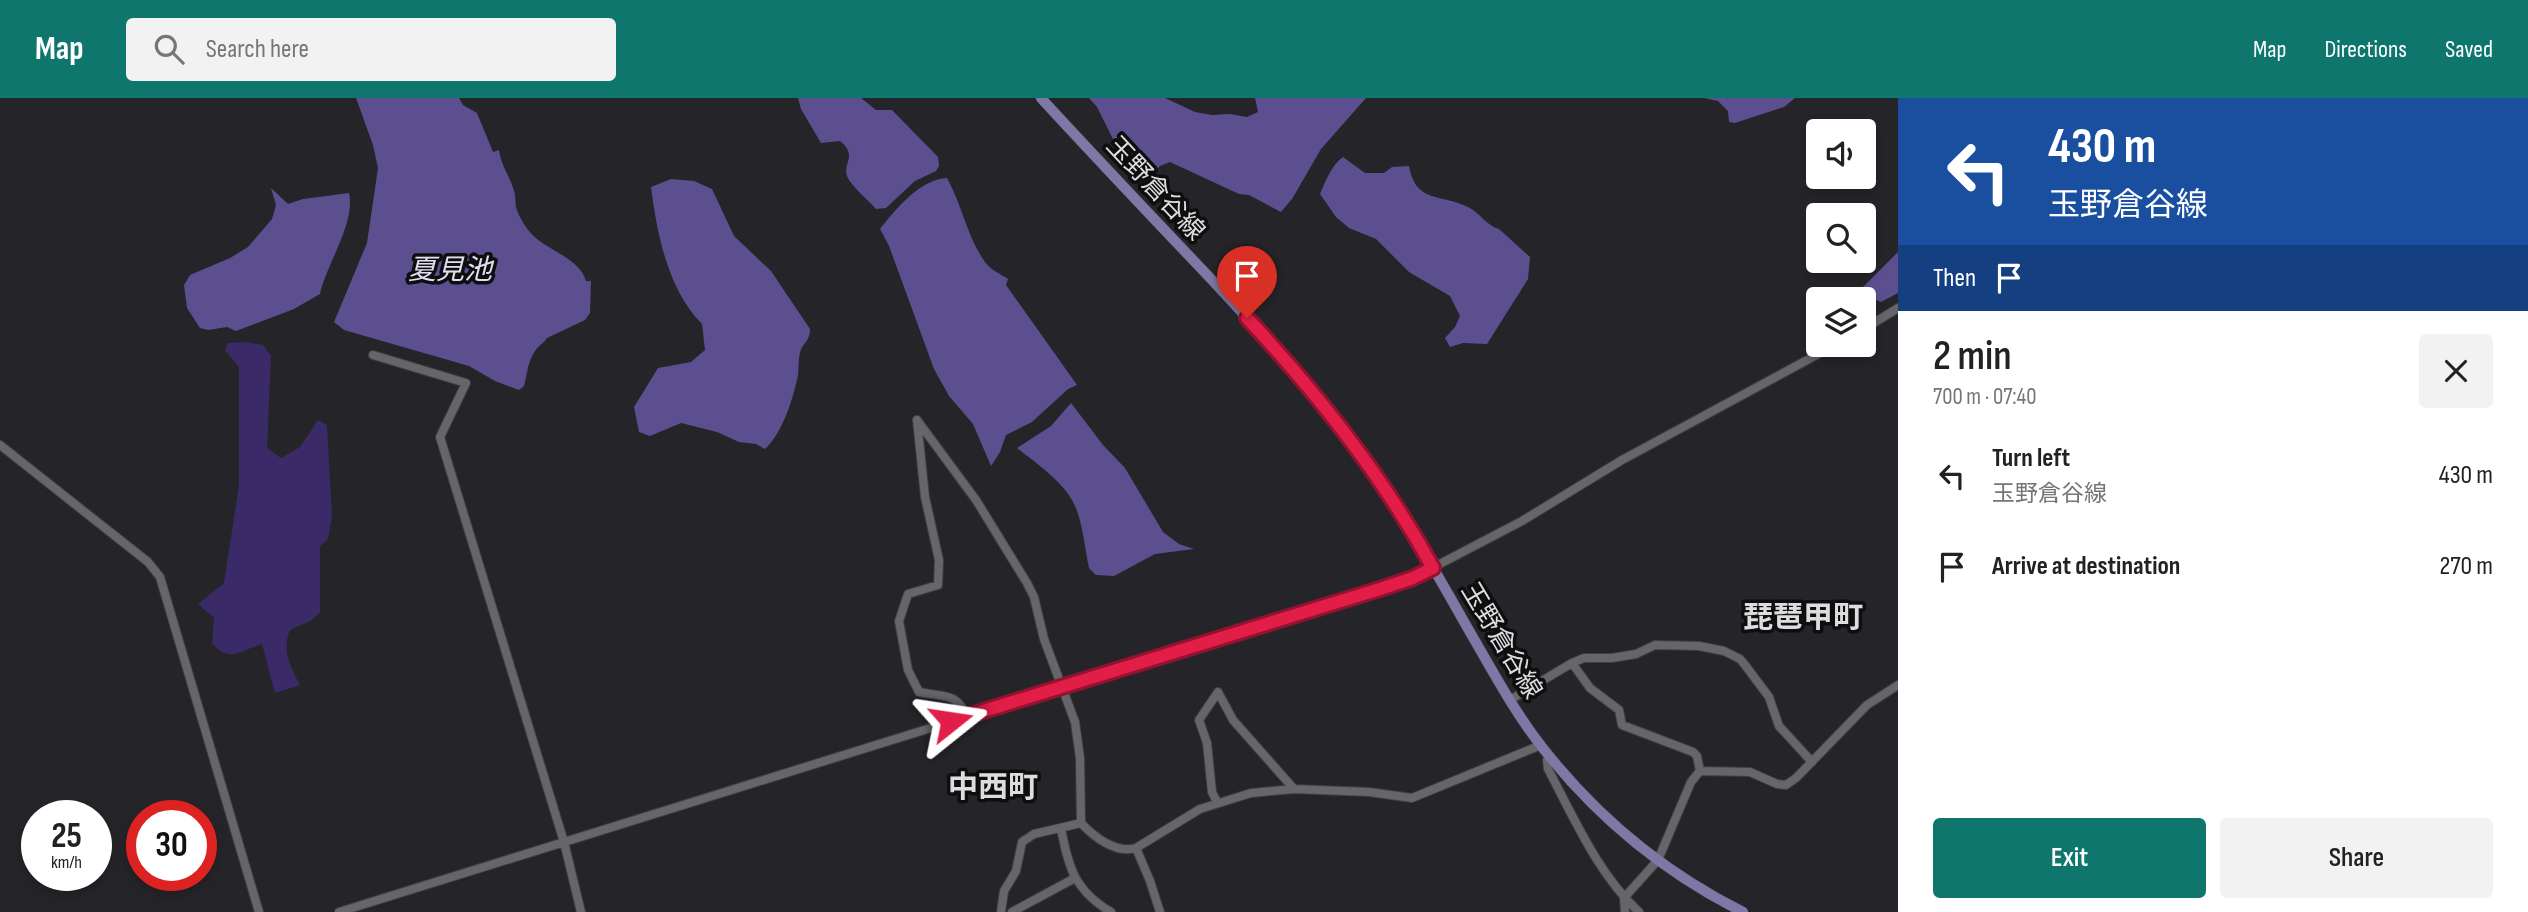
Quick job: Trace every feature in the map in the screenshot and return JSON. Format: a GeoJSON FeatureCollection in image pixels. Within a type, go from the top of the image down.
{"type":"FeatureCollection","features":[{"type":"Feature","properties":{"kind":"main road","name":"玉野倉谷線"},"geometry":{"type":"LineString","coordinates":[[1041,98],[1302,378],[1378,477],[1510,700],[1550,757],[1599,810],[1640,848],[1710,895],[1743,912]]}},
{"type":"Feature","properties":{"kind":"street"},"geometry":{"type":"LineString","coordinates":[[1876,322],[1898,308]]}},
{"type":"Feature","properties":{"kind":"street"},"geometry":{"type":"LineString","coordinates":[[373,355],[466,383],[440,437],[564,842],[581,912]]}},
{"type":"Feature","properties":{"kind":"street"},"geometry":{"type":"LineString","coordinates":[[339,912],[1413,578],[1522,521],[1622,460],[1813,357]]}},
{"type":"Feature","properties":{"kind":"street"},"geometry":{"type":"LineString","coordinates":[[966,717],[963,707],[954,699],[919,692],[908,670],[899,621],[908,594],[938,585],[939,560],[925,497],[917,420],[976,499],[1034,597],[1044,639],[1075,722],[1080,758],[1081,823]]}},
{"type":"Feature","properties":{"kind":"street"},"geometry":{"type":"LineString","coordinates":[[0,445],[148,562],[160,577],[259,912]]}},
{"type":"Feature","properties":{"kind":"street"},"geometry":{"type":"LineString","coordinates":[[1510,700],[1584,658],[1612,658],[1636,654],[1655,645],[1699,646],[1724,651],[1740,659],[1745,665],[1769,697],[1779,726],[1812,762]]}},
{"type":"Feature","properties":{"kind":"street"},"geometry":{"type":"LineString","coordinates":[[1572,663],[1590,688],[1619,710],[1622,724],[1693,752],[1697,756],[1700,771]]}},
{"type":"Feature","properties":{"kind":"street"},"geometry":{"type":"LineString","coordinates":[[1700,771],[1750,772],[1777,784],[1786,785],[1867,705],[1898,685]]}},
{"type":"Feature","properties":{"kind":"street"},"geometry":{"type":"LineString","coordinates":[[1217,802],[1212,792],[1207,743],[1199,720],[1218,692],[1233,720],[1294,789]]}},
{"type":"Feature","properties":{"kind":"street"},"geometry":{"type":"LineString","coordinates":[[1081,823],[1111,846],[1126,851],[1217,802],[1251,793],[1294,789],[1369,792],[1412,798],[1541,745]]}},
{"type":"Feature","properties":{"kind":"street"},"geometry":{"type":"LineString","coordinates":[[1550,757],[1547,760],[1548,769],[1587,842],[1624,898],[1639,912]]}},
{"type":"Feature","properties":{"kind":"street"},"geometry":{"type":"LineString","coordinates":[[1625,912],[1624,898],[1658,860],[1691,782],[1700,771]]}},
{"type":"Feature","properties":{"kind":"street"},"geometry":{"type":"LineString","coordinates":[[1001,912],[1004,891],[1016,871],[1022,842],[1034,834],[1081,823]]}},
{"type":"Feature","properties":{"kind":"street"},"geometry":{"type":"LineString","coordinates":[[1060,828],[1065,853],[1075,878],[1087,895],[1111,912]]}},
{"type":"Feature","properties":{"kind":"street"},"geometry":{"type":"LineString","coordinates":[[1136,848],[1160,912]]}},
{"type":"Feature","properties":{"kind":"street"},"geometry":{"type":"LineString","coordinates":[[1012,912],[1075,878]]}},
{"type":"Feature","properties":{"kind":"shaded area"},"geometry":{"type":"Polygon","coordinates":[[[228,343],[263,345],[271,356],[267,448],[281,458],[300,447],[318,420],[327,425],[332,516],[328,539],[320,546],[320,613],[290,630],[287,638],[288,659],[300,685],[275,693],[262,644],[236,654],[224,653],[212,643],[214,618],[198,604],[224,583],[239,485],[239,367],[225,350],[228,343]]]}},
{"type":"Feature","properties":{"kind":"water","name":"夏見池"},"geometry":{"type":"Polygon","coordinates":[[[356,98],[459,98],[463,105],[477,113],[493,152],[499,150],[515,193],[517,211],[527,229],[578,267],[586,281],[591,281],[590,313],[585,320],[547,338],[538,347],[531,359],[524,386],[519,390],[495,381],[469,366],[344,330],[334,322],[367,243],[378,168],[373,145],[356,98]]]}},
{"type":"Feature","properties":{"kind":"water"},"geometry":{"type":"Polygon","coordinates":[[[798,98],[861,98],[876,110],[892,110],[938,157],[939,166],[936,171],[915,181],[886,208],[876,209],[849,180],[846,169],[849,156],[846,147],[840,141],[821,143],[801,109],[798,98]]]}},
{"type":"Feature","properties":{"kind":"water"},"geometry":{"type":"Polygon","coordinates":[[[1089,98],[1165,98],[1195,112],[1247,117],[1258,112],[1255,98],[1366,98],[1321,149],[1292,199],[1281,212],[1249,195],[1239,194],[1170,162],[1154,172],[1113,139],[1097,107],[1089,98]]]}},
{"type":"Feature","properties":{"kind":"water"},"geometry":{"type":"Polygon","coordinates":[[[1704,98],[1795,98],[1784,107],[1735,123],[1729,122],[1728,111],[1718,101],[1704,98]]]}},
{"type":"Feature","properties":{"kind":"water"},"geometry":{"type":"Polygon","coordinates":[[[1343,157],[1365,173],[1384,173],[1392,167],[1409,166],[1412,178],[1423,192],[1472,210],[1499,229],[1530,257],[1528,279],[1487,344],[1463,343],[1450,347],[1445,338],[1460,316],[1450,296],[1409,272],[1376,239],[1349,228],[1336,217],[1320,194],[1332,169],[1343,157]]]}},
{"type":"Feature","properties":{"kind":"water"},"geometry":{"type":"Polygon","coordinates":[[[947,178],[969,232],[985,262],[1008,279],[1006,285],[1077,385],[1068,389],[1032,422],[1006,435],[991,466],[973,424],[949,396],[934,369],[889,246],[880,229],[918,190],[927,184],[947,178]]]}},
{"type":"Feature","properties":{"kind":"water"},"geometry":{"type":"Polygon","coordinates":[[[671,179],[694,181],[712,189],[734,236],[771,271],[810,329],[809,337],[800,353],[798,375],[786,415],[777,434],[765,449],[756,444],[739,442],[717,432],[681,423],[650,436],[639,432],[634,407],[658,368],[691,362],[705,350],[702,324],[690,310],[673,278],[657,223],[651,187],[671,179]]]}},
{"type":"Feature","properties":{"kind":"water"},"geometry":{"type":"Polygon","coordinates":[[[271,188],[288,204],[303,199],[349,193],[348,217],[320,294],[294,309],[236,331],[227,327],[208,330],[200,328],[187,308],[184,285],[190,275],[248,247],[272,219],[276,205],[271,188]]]}},
{"type":"Feature","properties":{"kind":"water"},"geometry":{"type":"Polygon","coordinates":[[[1898,252],[1898,293],[1881,302],[1876,300],[1876,287],[1863,287],[1898,252]]]}},
{"type":"Feature","properties":{"kind":"water"},"geometry":{"type":"Polygon","coordinates":[[[1071,403],[1103,445],[1125,468],[1163,532],[1179,544],[1194,549],[1155,554],[1114,576],[1096,575],[1089,568],[1080,522],[1071,499],[1050,475],[1017,448],[1051,426],[1071,403]]]}},
{"type":"Feature","properties":{"kind":"district","name":"琵琶甲町"},"geometry":{"type":"Point","coordinates":[1803,618]}},
{"type":"Feature","properties":{"kind":"district","name":"中西町"},"geometry":{"type":"Point","coordinates":[993,788]}},
{"type":"Feature","properties":{"kind":"route"},"geometry":{"type":"LineString","coordinates":[[951,721],[1380,589],[1433,568],[1378,477],[1350,439],[1302,378],[1247,318]]}}]}
